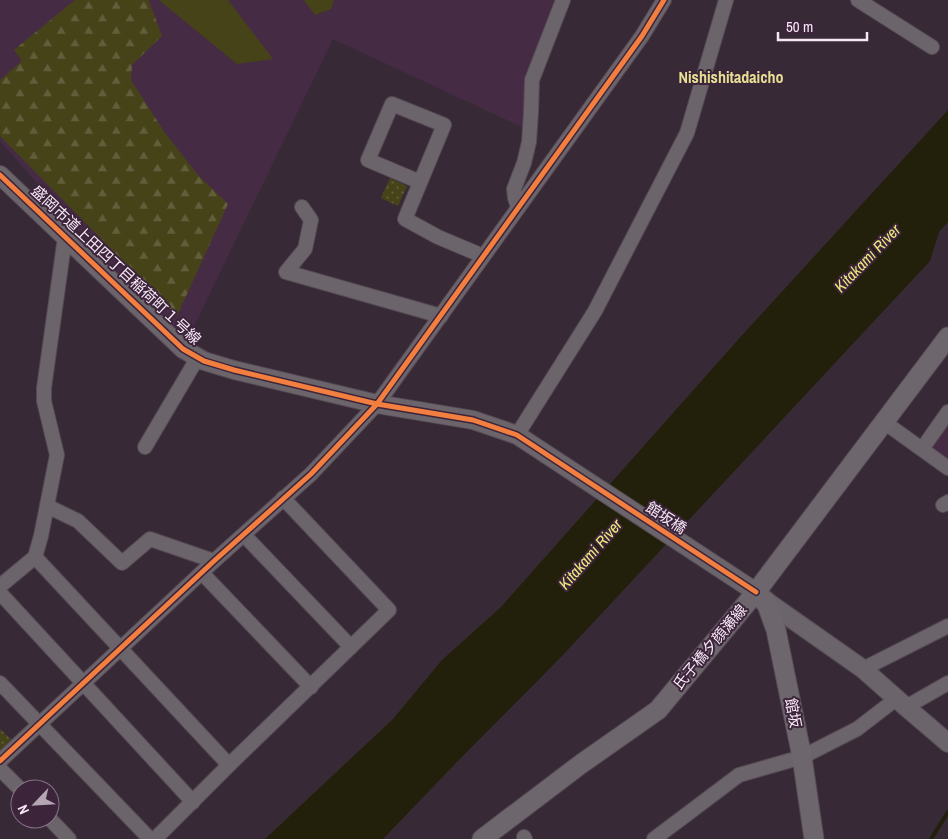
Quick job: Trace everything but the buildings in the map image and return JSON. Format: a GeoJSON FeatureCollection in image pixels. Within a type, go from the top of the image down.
{"type":"FeatureCollection","features":[{"type":"Feature","properties":{"kind":"main road","name":"氏子橋夕顔瀬線"},"geometry":{"type":"LineString","coordinates":[[482,839],[581,764],[658,710],[756,592],[948,337]]}},
{"type":"Feature","properties":{"kind":"main road","name":"館坂"},"geometry":{"type":"LineString","coordinates":[[756,592],[767,606],[776,630],[802,758],[814,839]]}},
{"type":"Feature","properties":{"kind":"street"},"geometry":{"type":"LineString","coordinates":[[518,207],[514,189],[524,163],[529,142],[532,80],[563,0]]}},
{"type":"Feature","properties":{"kind":"street"},"geometry":{"type":"LineString","coordinates":[[0,761],[214,561],[311,474],[377,404],[642,36],[664,0]]}},
{"type":"Feature","properties":{"kind":"street"},"geometry":{"type":"LineString","coordinates":[[517,434],[595,311],[687,133],[726,0]]}},
{"type":"Feature","properties":{"kind":"street"},"geometry":{"type":"LineString","coordinates":[[858,0],[932,47]]}},
{"type":"Feature","properties":{"kind":"street"},"geometry":{"type":"LineString","coordinates":[[420,182],[368,160],[392,104],[444,125],[405,219],[438,237],[476,253],[482,258]]}},
{"type":"Feature","properties":{"kind":"street","name":"盛岡市道上田四丁目稲荷町１号線"},"geometry":{"type":"LineString","coordinates":[[0,175],[184,348],[204,361],[377,404],[473,420],[517,434],[562,465]]}},
{"type":"Feature","properties":{"kind":"street"},"geometry":{"type":"LineString","coordinates":[[302,207],[311,220],[305,249],[286,272],[441,316]]}},
{"type":"Feature","properties":{"kind":"street"},"geometry":{"type":"LineString","coordinates":[[0,586],[34,557],[41,536],[57,455],[44,401],[44,388],[65,237]]}},
{"type":"Feature","properties":{"kind":"street"},"geometry":{"type":"LineString","coordinates":[[145,447],[198,357]]}},
{"type":"Feature","properties":{"kind":"street"},"geometry":{"type":"LineString","coordinates":[[922,449],[948,412]]}},
{"type":"Feature","properties":{"kind":"street"},"geometry":{"type":"LineString","coordinates":[[884,422],[948,468]]}},
{"type":"Feature","properties":{"kind":"street","name":"館坂橋"},"geometry":{"type":"LineString","coordinates":[[562,465],[756,592],[863,669],[948,743]]}},
{"type":"Feature","properties":{"kind":"street"},"geometry":{"type":"LineString","coordinates":[[155,839],[389,610],[283,498]]}},
{"type":"Feature","properties":{"kind":"street"},"geometry":{"type":"LineString","coordinates":[[47,506],[78,521],[122,563],[150,539],[214,561]]}},
{"type":"Feature","properties":{"kind":"street"},"geometry":{"type":"LineString","coordinates":[[244,534],[351,647]]}},
{"type":"Feature","properties":{"kind":"street"},"geometry":{"type":"LineString","coordinates":[[34,557],[230,764]]}},
{"type":"Feature","properties":{"kind":"street"},"geometry":{"type":"LineString","coordinates":[[202,573],[311,687]]}},
{"type":"Feature","properties":{"kind":"street"},"geometry":{"type":"LineString","coordinates":[[0,593],[193,802]]}},
{"type":"Feature","properties":{"kind":"street"},"geometry":{"type":"LineString","coordinates":[[863,669],[948,626]]}},
{"type":"Feature","properties":{"kind":"street"},"geometry":{"type":"LineString","coordinates":[[0,683],[150,839]]}},
{"type":"Feature","properties":{"kind":"street"},"geometry":{"type":"LineString","coordinates":[[654,839],[738,775],[802,758],[901,703],[948,683]]}},
{"type":"Feature","properties":{"kind":"street"},"geometry":{"type":"LineString","coordinates":[[0,769],[10,779]]}},
{"type":"Feature","properties":{"kind":"street"},"geometry":{"type":"LineString","coordinates":[[60,829],[69,839]]}},
{"type":"Feature","properties":{"kind":"shaded area"},"geometry":{"type":"Polygon","coordinates":[[[0,0],[559,0],[524,128],[333,39],[183,349],[0,141],[0,0]]]}},
{"type":"Feature","properties":{"kind":"shaded area"},"geometry":{"type":"Polygon","coordinates":[[[948,418],[948,460],[932,449],[931,442],[948,418]]]}},
{"type":"Feature","properties":{"kind":"green space"},"geometry":{"type":"Polygon","coordinates":[[[75,0],[149,1],[162,36],[132,65],[131,80],[165,133],[198,175],[228,204],[177,316],[0,136],[0,80],[22,61],[14,50],[75,0]]]}},
{"type":"Feature","properties":{"kind":"green space"},"geometry":{"type":"Polygon","coordinates":[[[161,0],[228,0],[273,59],[237,64],[161,0]]]}},
{"type":"Feature","properties":{"kind":"green space"},"geometry":{"type":"Polygon","coordinates":[[[304,0],[334,0],[331,9],[315,15],[304,0]]]}},
{"type":"Feature","properties":{"kind":"green space"},"geometry":{"type":"Polygon","coordinates":[[[390,178],[407,186],[398,206],[381,198],[390,178]]]}},
{"type":"Feature","properties":{"kind":"green space"},"geometry":{"type":"Polygon","coordinates":[[[0,729],[12,740],[0,752],[0,729]]]}},
{"type":"Feature","properties":{"kind":"water","name":"Kitakami River"},"geometry":{"type":"Polygon","coordinates":[[[948,110],[948,222],[939,232],[930,261],[563,655],[383,839],[265,839],[393,719],[442,660],[501,607],[736,342],[948,110]]]}},
{"type":"Feature","properties":{"kind":"waterway"},"geometry":{"type":"LineString","coordinates":[[931,839],[948,812]]}},
{"type":"Feature","properties":{"kind":"cycle path"},"geometry":{"type":"LineString","coordinates":[[0,761],[214,561],[311,474],[377,404],[642,36],[664,0]]}},
{"type":"Feature","properties":{"kind":"cycle path"},"geometry":{"type":"LineString","coordinates":[[0,175],[183,349],[204,361],[377,404],[473,420],[517,435],[756,592]]}},
{"type":"Feature","properties":{"kind":"district","name":"Nishishitadaicho"},"geometry":{"type":"Point","coordinates":[731,77]}}]}
